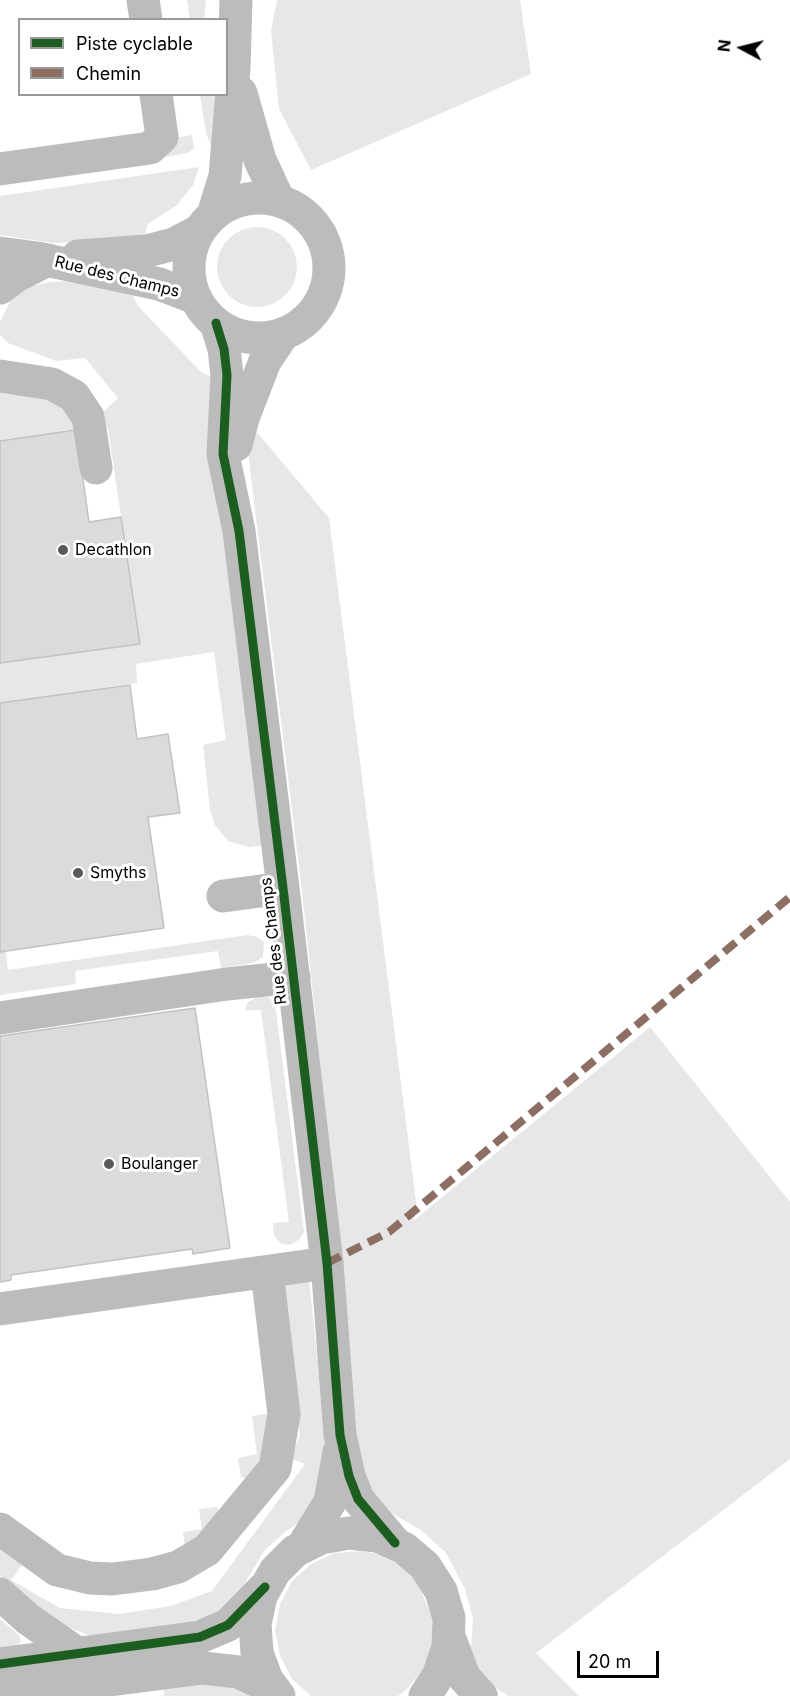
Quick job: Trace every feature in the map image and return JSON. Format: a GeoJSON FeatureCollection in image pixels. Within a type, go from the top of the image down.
{"type":"FeatureCollection","features":[{"type":"Feature","properties":{"kind":"main road"},"geometry":{"type":"LineString","coordinates":[[143,0],[146,18]]}},
{"type":"Feature","properties":{"kind":"main road"},"geometry":{"type":"LineString","coordinates":[[206,223],[240,201],[260,198],[279,201],[298,210],[314,225],[324,244],[329,265],[326,286],[317,306],[303,322],[284,333],[254,338],[234,333],[216,323],[196,298],[190,280],[190,260],[225,176],[234,68],[236,0]]}},
{"type":"Feature","properties":{"kind":"main road"},"geometry":{"type":"LineString","coordinates":[[234,68],[260,160],[279,201]]}},
{"type":"Feature","properties":{"kind":"main road"},"geometry":{"type":"LineString","coordinates":[[0,169],[150,148],[162,137],[156,96]]}},
{"type":"Feature","properties":{"kind":"main road","name":"Rue des Champs"},"geometry":{"type":"LineString","coordinates":[[43,259],[147,250],[174,244],[206,223]]}},
{"type":"Feature","properties":{"kind":"main road","name":"Rue des Champs"},"geometry":{"type":"LineString","coordinates":[[0,253],[43,259],[171,287],[196,298]]}},
{"type":"Feature","properties":{"kind":"main road"},"geometry":{"type":"LineString","coordinates":[[0,288],[43,259]]}},
{"type":"Feature","properties":{"kind":"main road","name":"Rue des Champs"},"geometry":{"type":"LineString","coordinates":[[216,323],[224,349],[227,375],[223,454],[233,495],[294,977],[327,1263],[340,1435],[338,1471],[330,1502],[303,1546]]}},
{"type":"Feature","properties":{"kind":"main road","name":"Rue des Champs"},"geometry":{"type":"LineString","coordinates":[[233,495],[234,451],[243,418],[269,352],[284,333]]}},
{"type":"Feature","properties":{"kind":"main road"},"geometry":{"type":"LineString","coordinates":[[0,376],[52,384],[74,396],[88,417],[96,468]]}},
{"type":"Feature","properties":{"kind":"main road"},"geometry":{"type":"LineString","coordinates":[[223,896],[283,888]]}},
{"type":"Feature","properties":{"kind":"main road"},"geometry":{"type":"LineString","coordinates":[[0,1018],[227,984],[294,977]]}},
{"type":"Feature","properties":{"kind":"main road"},"geometry":{"type":"LineString","coordinates":[[0,1309],[327,1263]]}},
{"type":"Feature","properties":{"kind":"main road"},"geometry":{"type":"LineString","coordinates":[[0,1529],[57,1570],[90,1578],[152,1574],[178,1567],[207,1550],[275,1468],[284,1414],[267,1272]]}},
{"type":"Feature","properties":{"kind":"main road","name":"Rue des Champs"},"geometry":{"type":"LineString","coordinates":[[340,1435],[349,1476],[357,1497],[396,1543]]}},
{"type":"Feature","properties":{"kind":"main road"},"geometry":{"type":"LineString","coordinates":[[0,1664],[184,1639],[213,1632],[238,1616],[265,1587],[281,1564],[303,1546],[321,1538],[349,1533],[368,1534],[396,1543],[419,1560],[436,1582],[447,1609],[449,1637],[443,1665],[425,1696]]}},
{"type":"Feature","properties":{"kind":"main road"},"geometry":{"type":"LineString","coordinates":[[265,1587],[258,1605],[254,1634],[260,1662],[276,1692]]}},
{"type":"Feature","properties":{"kind":"main road"},"geometry":{"type":"LineString","coordinates":[[0,1594],[28,1619],[77,1653]]}},
{"type":"Feature","properties":{"kind":"main road"},"geometry":{"type":"LineString","coordinates":[[449,1637],[464,1677],[481,1696]]}},
{"type":"Feature","properties":{"kind":"main road"},"geometry":{"type":"LineString","coordinates":[[0,1694],[153,1684],[219,1669],[238,1672],[276,1692]]}},
{"type":"Feature","properties":{"kind":"shaded area"},"geometry":{"type":"Polygon","coordinates":[[[187,0],[206,0],[204,18],[190,18],[187,0]]]}},
{"type":"Feature","properties":{"kind":"shaded area"},"geometry":{"type":"Polygon","coordinates":[[[277,0],[520,0],[531,74],[311,170],[279,109],[271,31],[277,0]]]}},
{"type":"Feature","properties":{"kind":"shaded area"},"geometry":{"type":"Polygon","coordinates":[[[200,96],[221,96],[213,149],[206,133],[200,96]]]}},
{"type":"Feature","properties":{"kind":"shaded area"},"geometry":{"type":"Polygon","coordinates":[[[192,135],[194,148],[188,153],[135,162],[174,138],[192,135]]]}},
{"type":"Feature","properties":{"kind":"shaded area"},"geometry":{"type":"Polygon","coordinates":[[[199,167],[193,185],[177,205],[148,224],[143,240],[52,243],[0,235],[0,196],[199,167]]]}},
{"type":"Feature","properties":{"kind":"shaded area"},"geometry":{"type":"Polygon","coordinates":[[[257,227],[272,230],[285,239],[294,252],[297,267],[294,282],[285,295],[272,304],[257,307],[242,304],[229,295],[220,282],[217,267],[220,252],[229,239],[242,230],[257,227]]]}},
{"type":"Feature","properties":{"kind":"shaded area"},"geometry":{"type":"Polygon","coordinates":[[[80,281],[132,294],[138,306],[200,371],[217,380],[223,521],[265,845],[249,847],[228,841],[215,825],[210,810],[203,745],[226,740],[214,652],[136,664],[137,683],[0,703],[0,663],[140,644],[108,429],[100,415],[118,398],[85,358],[56,361],[8,343],[0,335],[0,322],[12,298],[29,287],[49,282],[80,281]]]}},
{"type":"Feature","properties":{"kind":"shaded area"},"geometry":{"type":"Polygon","coordinates":[[[0,393],[42,398],[57,403],[68,412],[76,430],[0,441],[0,393]]]}},
{"type":"Feature","properties":{"kind":"shaded area"},"geometry":{"type":"Polygon","coordinates":[[[257,432],[329,518],[417,1209],[413,1221],[650,1027],[790,1202],[790,1459],[536,1653],[579,1696],[508,1696],[485,1680],[473,1664],[471,1647],[473,1619],[465,1589],[446,1553],[421,1530],[379,1506],[355,1453],[341,1256],[301,883],[248,451],[257,432]]]}},
{"type":"Feature","properties":{"kind":"shaded area"},"geometry":{"type":"Polygon","coordinates":[[[247,935],[258,937],[264,942],[263,957],[253,963],[221,968],[218,951],[75,971],[76,984],[0,995],[0,952],[6,951],[8,970],[247,935]]]}},
{"type":"Feature","properties":{"kind":"shaded area"},"geometry":{"type":"Polygon","coordinates":[[[260,996],[268,997],[275,1003],[304,1232],[300,1239],[290,1245],[280,1243],[274,1235],[273,1223],[289,1222],[261,1010],[245,1010],[248,1002],[260,996]]]}},
{"type":"Feature","properties":{"kind":"shaded area"},"geometry":{"type":"Polygon","coordinates":[[[309,1280],[323,1409],[326,1471],[308,1517],[286,1531],[264,1551],[236,1598],[198,1627],[105,1641],[67,1627],[7,1586],[0,1575],[0,1548],[22,1565],[11,1580],[60,1608],[119,1614],[171,1606],[212,1591],[305,1464],[290,1458],[300,1436],[282,1284],[309,1280]]]}},
{"type":"Feature","properties":{"kind":"shaded area"},"geometry":{"type":"Polygon","coordinates":[[[273,1413],[263,1456],[246,1478],[241,1477],[238,1458],[257,1454],[252,1416],[273,1413]]]}},
{"type":"Feature","properties":{"kind":"shaded area"},"geometry":{"type":"Polygon","coordinates":[[[217,1507],[219,1512],[188,1550],[185,1547],[183,1532],[202,1529],[199,1509],[217,1507]]]}},
{"type":"Feature","properties":{"kind":"shaded area"},"geometry":{"type":"Polygon","coordinates":[[[361,1551],[374,1553],[398,1564],[417,1581],[432,1617],[433,1643],[424,1668],[408,1688],[398,1696],[311,1696],[292,1679],[280,1656],[275,1630],[280,1604],[292,1581],[311,1564],[335,1553],[361,1551]]]}},
{"type":"Feature","properties":{"kind":"shaded area"},"geometry":{"type":"Polygon","coordinates":[[[0,1619],[19,1635],[21,1641],[15,1649],[0,1652],[0,1619]]]}},
{"type":"Feature","properties":{"kind":"shaded area"},"geometry":{"type":"Polygon","coordinates":[[[218,1683],[255,1696],[164,1696],[164,1690],[171,1684],[218,1683]]]}},
{"type":"Feature","properties":{"kind":"building","name":"Decathlon"},"geometry":{"type":"Polygon","coordinates":[[[76,430],[89,522],[121,517],[140,644],[0,663],[0,441],[76,430]]]}},
{"type":"Feature","properties":{"kind":"building","name":"Smyths"},"geometry":{"type":"Polygon","coordinates":[[[130,685],[137,739],[168,734],[180,813],[148,817],[164,928],[0,952],[0,703],[130,685]]]}},
{"type":"Feature","properties":{"kind":"building","name":"Boulanger"},"geometry":{"type":"Polygon","coordinates":[[[195,1008],[230,1248],[193,1254],[192,1249],[11,1275],[11,1280],[0,1282],[0,1036],[195,1008]]]}},
{"type":"Feature","properties":{"kind":"marked path"},"geometry":{"type":"LineString","coordinates":[[327,1263],[389,1232],[790,897]]}},
{"type":"Feature","properties":{"kind":"cycle path"},"geometry":{"type":"LineString","coordinates":[[216,323],[224,349],[227,375],[223,454],[239,531],[283,888],[327,1263],[340,1435],[349,1476],[358,1499],[395,1543]]}},
{"type":"Feature","properties":{"kind":"cycle path"},"geometry":{"type":"LineString","coordinates":[[0,1664],[200,1637],[228,1625],[265,1587]]}},
{"type":"Feature","properties":{"kind":"place","name":"Decathlon"},"geometry":{"type":"Point","coordinates":[63,550]}},
{"type":"Feature","properties":{"kind":"place","name":"Smyths"},"geometry":{"type":"Point","coordinates":[78,873]}},
{"type":"Feature","properties":{"kind":"place","name":"Boulanger"},"geometry":{"type":"Point","coordinates":[109,1164]}}]}
